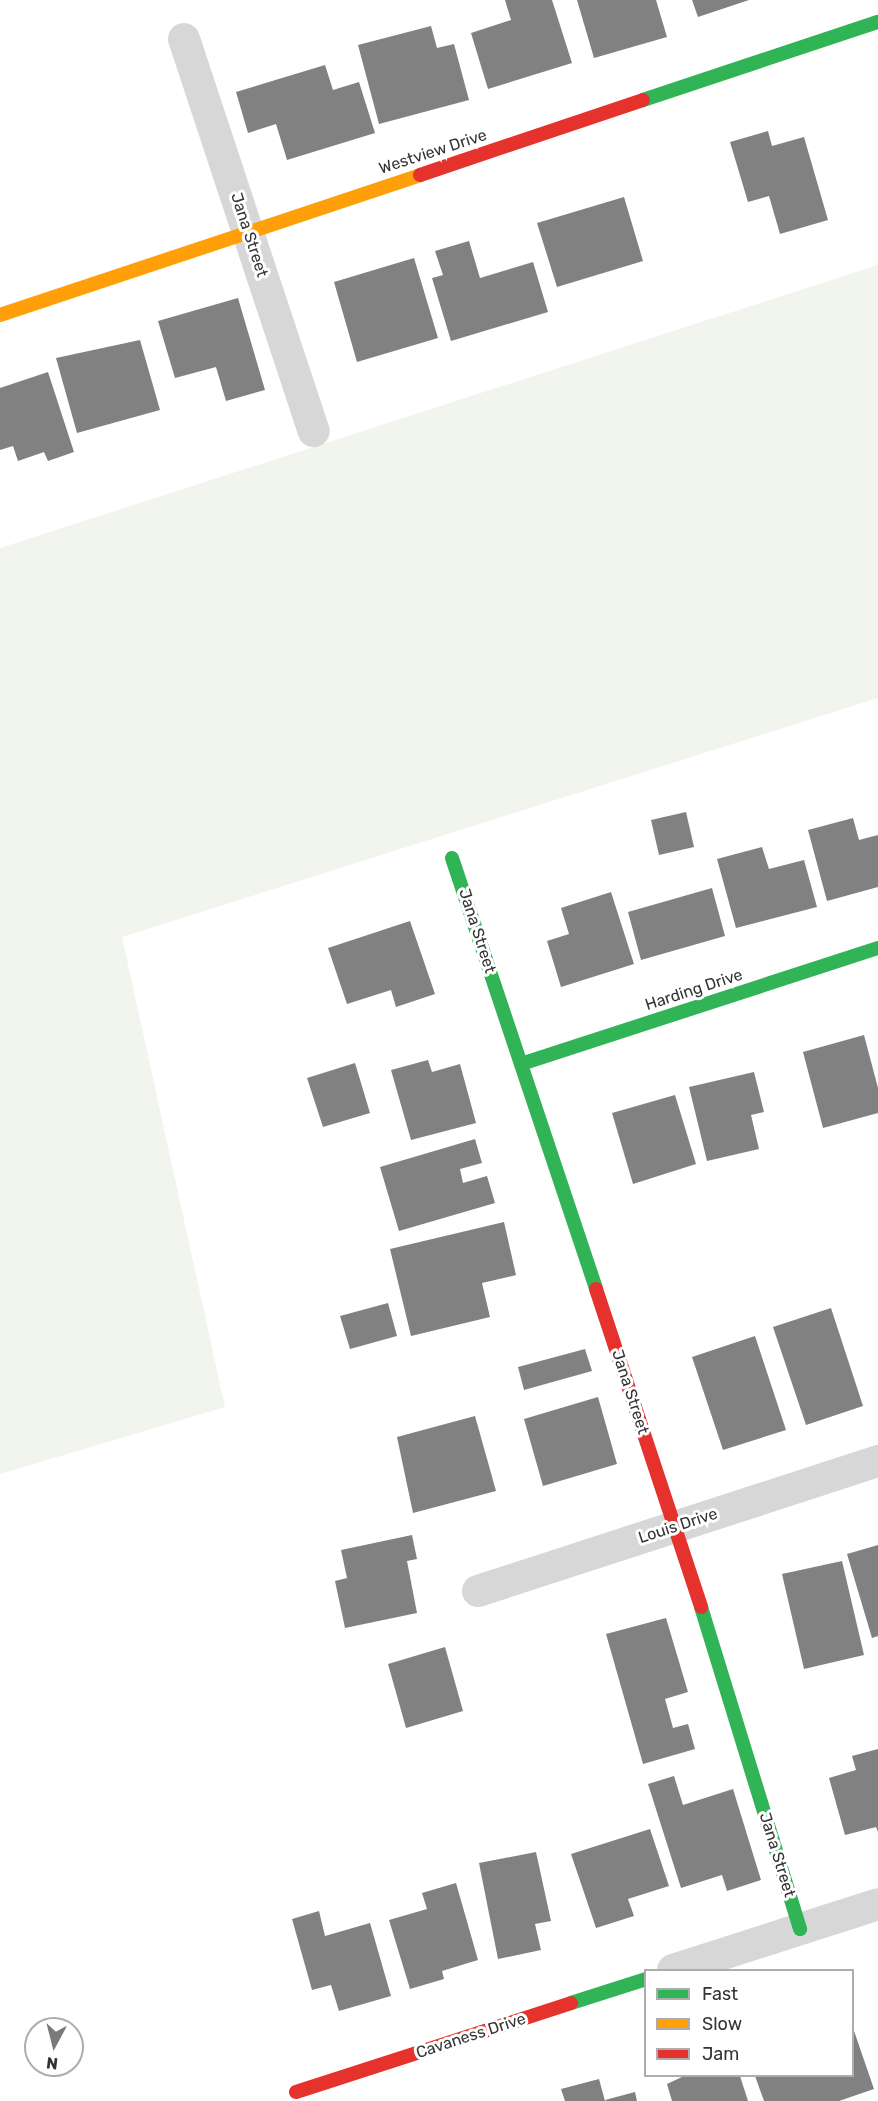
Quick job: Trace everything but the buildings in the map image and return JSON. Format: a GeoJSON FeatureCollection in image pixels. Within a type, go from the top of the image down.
{"type":"FeatureCollection","features":[{"type":"Feature","properties":{"kind":"street","name":"Westview Drive"},"geometry":{"type":"LineString","coordinates":[[0,315],[878,22]]}},
{"type":"Feature","properties":{"kind":"street","name":"Jana Street"},"geometry":{"type":"LineString","coordinates":[[184,39],[314,431]]}},
{"type":"Feature","properties":{"kind":"street","name":"Jana Street"},"geometry":{"type":"LineString","coordinates":[[452,858],[674,1527],[800,1929]]}},
{"type":"Feature","properties":{"kind":"street","name":"Harding Drive"},"geometry":{"type":"LineString","coordinates":[[521,1064],[878,948]]}},
{"type":"Feature","properties":{"kind":"street","name":"Louis Drive"},"geometry":{"type":"LineString","coordinates":[[478,1591],[878,1461]]}},
{"type":"Feature","properties":{"kind":"street"},"geometry":{"type":"LineString","coordinates":[[679,1969],[878,1904]]}},
{"type":"Feature","properties":{"kind":"street","name":"Cavaness Drive"},"geometry":{"type":"LineString","coordinates":[[296,2092],[644,1979]]}},
{"type":"Feature","properties":{"kind":"shaded area"},"geometry":{"type":"Polygon","coordinates":[[[878,265],[878,698],[122,937],[225,1407],[0,1474],[0,548],[878,265]]]}},
{"type":"Feature","properties":{"kind":"traffic: fast"},"geometry":{"type":"LineString","coordinates":[[643,100],[878,22]]}},
{"type":"Feature","properties":{"kind":"traffic: fast"},"geometry":{"type":"LineString","coordinates":[[452,858],[596,1289]]}},
{"type":"Feature","properties":{"kind":"traffic: fast"},"geometry":{"type":"LineString","coordinates":[[521,1064],[878,948]]}},
{"type":"Feature","properties":{"kind":"traffic: fast"},"geometry":{"type":"LineString","coordinates":[[701,1607],[800,1929]]}},
{"type":"Feature","properties":{"kind":"traffic: fast"},"geometry":{"type":"LineString","coordinates":[[571,2003],[644,1980]]}},
{"type":"Feature","properties":{"kind":"traffic: slow"},"geometry":{"type":"LineString","coordinates":[[0,315],[420,175]]}},
{"type":"Feature","properties":{"kind":"traffic: jam"},"geometry":{"type":"LineString","coordinates":[[420,175],[643,100]]}},
{"type":"Feature","properties":{"kind":"traffic: jam"},"geometry":{"type":"LineString","coordinates":[[596,1289],[701,1607]]}},
{"type":"Feature","properties":{"kind":"traffic: jam"},"geometry":{"type":"LineString","coordinates":[[296,2092],[571,2003]]}}]}
